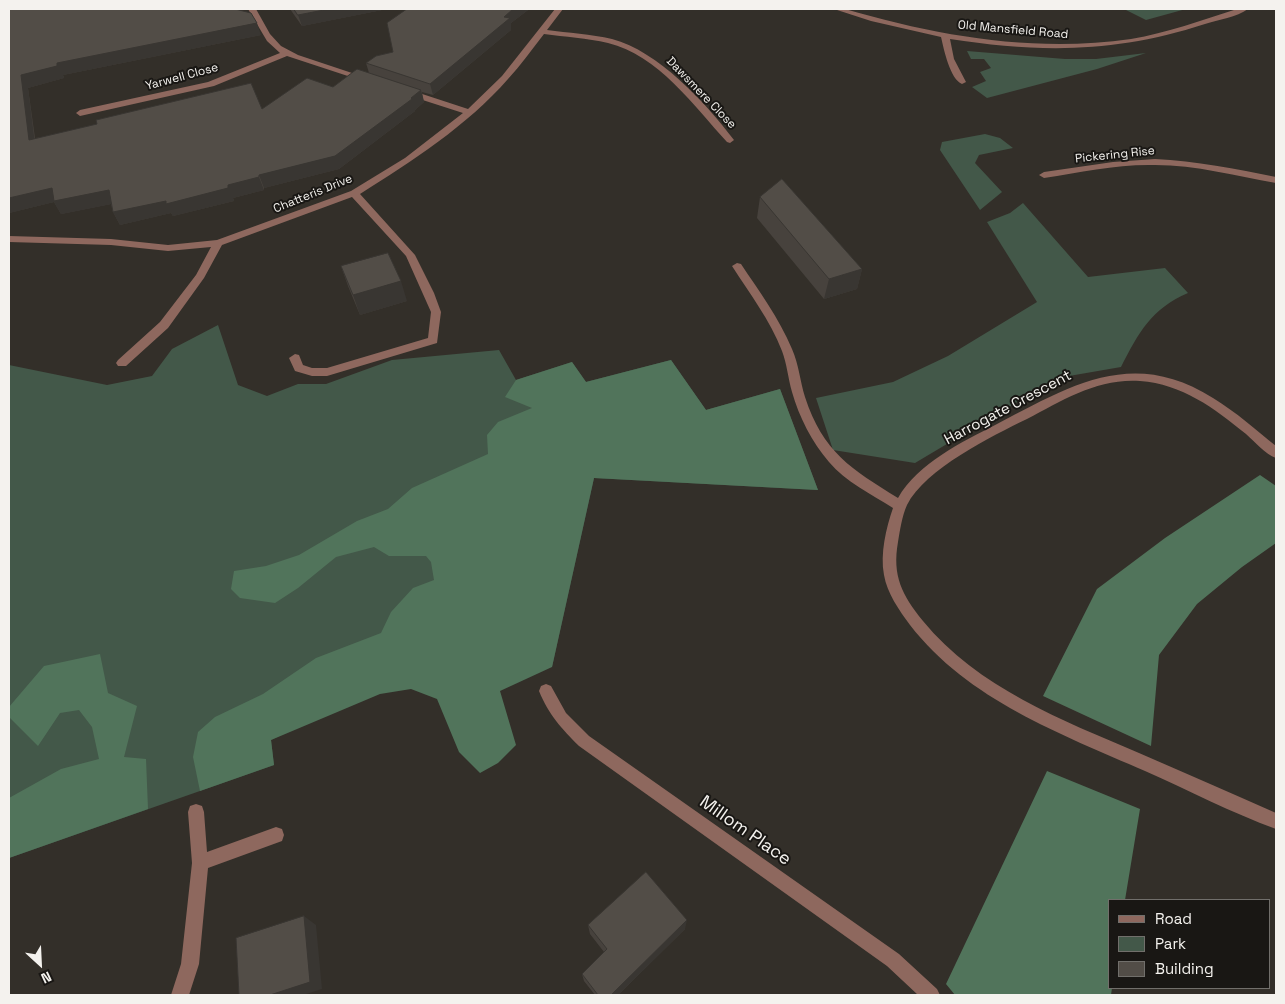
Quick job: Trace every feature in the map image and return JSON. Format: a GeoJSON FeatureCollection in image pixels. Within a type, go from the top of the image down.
{"type":"FeatureCollection","features":[{"type":"Feature","properties":{"kind":"street"},"geometry":{"type":"LineString","coordinates":[[252,9],[270,40],[287,53],[372,80]]}},
{"type":"Feature","properties":{"kind":"street","name":"Chatteris Drive"},"geometry":{"type":"LineString","coordinates":[[9,239],[111,242],[168,248],[218,243],[354,194],[408,160],[468,112],[505,78],[559,9]]}},
{"type":"Feature","properties":{"kind":"street","name":"Old Mansfield Road"},"geometry":{"type":"LineString","coordinates":[[838,9],[899,27],[945,36],[1052,47],[1104,45],[1164,34],[1244,9]]}},
{"type":"Feature","properties":{"kind":"street","name":"Dawsmere Close"},"geometry":{"type":"LineString","coordinates":[[541,31],[610,41],[621,44],[648,57],[694,101],[730,140]]}},
{"type":"Feature","properties":{"kind":"street"},"geometry":{"type":"LineString","coordinates":[[945,36],[950,59],[962,82]]}},
{"type":"Feature","properties":{"kind":"street","name":"Yarwell Close"},"geometry":{"type":"LineString","coordinates":[[80,113],[211,84],[287,53]]}},
{"type":"Feature","properties":{"kind":"street"},"geometry":{"type":"LineString","coordinates":[[397,88],[468,112]]}},
{"type":"Feature","properties":{"kind":"street","name":"Pickering Rise"},"geometry":{"type":"LineString","coordinates":[[1044,176],[1153,162],[1186,164],[1276,180]]}},
{"type":"Feature","properties":{"kind":"street"},"geometry":{"type":"LineString","coordinates":[[294,358],[299,368],[312,372],[327,372],[433,340],[436,312],[429,293],[410,255],[354,194]]}},
{"type":"Feature","properties":{"kind":"street"},"geometry":{"type":"LineString","coordinates":[[122,363],[164,325],[200,276],[218,243]]}},
{"type":"Feature","properties":{"kind":"street"},"geometry":{"type":"LineString","coordinates":[[737,266],[768,311],[783,340],[793,364],[796,386],[809,420],[823,445],[835,461],[854,476],[900,506]]}},
{"type":"Feature","properties":{"kind":"street","name":"Harrogate Crescent"},"geometry":{"type":"LineString","coordinates":[[1276,453],[1212,403],[1190,390],[1164,380],[1117,376],[1087,384],[1004,426],[935,467],[907,494],[900,506],[890,554],[892,582],[899,596],[918,623],[935,644],[954,662],[982,683],[1020,706],[1080,735],[1276,821]]}},
{"type":"Feature","properties":{"kind":"street","name":"Millom Place"},"geometry":{"type":"LineString","coordinates":[[546,691],[561,718],[584,741],[885,954],[931,995]]}},
{"type":"Feature","properties":{"kind":"street"},"geometry":{"type":"LineString","coordinates":[[180,995],[190,964],[200,863],[196,812]]}},
{"type":"Feature","properties":{"kind":"street"},"geometry":{"type":"LineString","coordinates":[[200,863],[276,835]]}},
{"type":"Feature","properties":{"kind":"green space"},"geometry":{"type":"Polygon","coordinates":[[[1124,9],[1186,9],[1146,20],[1124,9]]]}},
{"type":"Feature","properties":{"kind":"green space"},"geometry":{"type":"Polygon","coordinates":[[[967,51],[1065,59],[1096,59],[1146,53],[1097,69],[987,98],[972,87],[986,81],[980,72],[991,68],[984,59],[971,59],[967,51]]]}},
{"type":"Feature","properties":{"kind":"green space"},"geometry":{"type":"Polygon","coordinates":[[[985,134],[1000,138],[1013,148],[979,155],[975,163],[1002,192],[980,210],[940,150],[942,142],[985,134]]]}},
{"type":"Feature","properties":{"kind":"green space"},"geometry":{"type":"Polygon","coordinates":[[[1023,203],[1088,277],[1165,268],[1188,293],[1164,306],[1155,314],[1140,332],[1121,367],[1069,376],[1046,385],[915,463],[833,450],[816,398],[893,382],[948,356],[1037,302],[987,222],[1010,213],[1023,203]]]}},
{"type":"Feature","properties":{"kind":"green space"},"geometry":{"type":"Polygon","coordinates":[[[218,325],[238,385],[267,396],[298,384],[326,384],[392,360],[499,350],[516,380],[572,362],[586,382],[671,360],[706,410],[780,389],[818,490],[594,478],[552,667],[439,656],[271,740],[274,765],[9,858],[9,365],[107,385],[152,376],[172,349],[218,325]]]}},
{"type":"Feature","properties":{"kind":"green space"},"geometry":{"type":"Polygon","coordinates":[[[671,360],[706,410],[780,389],[818,490],[594,478],[552,667],[500,691],[516,745],[498,763],[480,773],[459,752],[437,699],[411,689],[380,694],[271,740],[274,765],[200,791],[193,757],[198,732],[215,717],[263,694],[316,658],[381,633],[391,612],[413,588],[434,580],[431,562],[426,556],[389,556],[374,547],[336,557],[298,588],[275,603],[240,598],[231,589],[234,571],[266,566],[299,555],[357,521],[388,509],[412,488],[488,454],[487,435],[498,422],[532,408],[505,397],[516,380],[572,362],[586,382],[671,360]]]}},
{"type":"Feature","properties":{"kind":"green space"},"geometry":{"type":"Polygon","coordinates":[[[1260,475],[1276,486],[1276,543],[1242,567],[1197,604],[1159,655],[1151,746],[1043,696],[1097,589],[1165,538],[1260,475]]]}},
{"type":"Feature","properties":{"kind":"green space"},"geometry":{"type":"Polygon","coordinates":[[[100,654],[108,693],[137,706],[124,757],[146,759],[148,809],[9,858],[9,798],[61,769],[99,759],[92,727],[79,710],[60,713],[38,746],[9,717],[9,707],[44,666],[100,654]]]}},
{"type":"Feature","properties":{"kind":"green space"},"geometry":{"type":"Polygon","coordinates":[[[1047,771],[1140,809],[1125,899],[1108,899],[1108,989],[1112,989],[1111,995],[955,995],[946,984],[1047,771]]]}},
{"type":"Feature","properties":{"kind":"building"},"geometry":{"type":"Polygon","coordinates":[[[9,9],[235,9],[251,13],[257,23],[57,63],[57,66],[21,75],[29,140],[97,124],[96,120],[251,83],[262,109],[307,78],[333,87],[357,69],[421,90],[412,99],[335,156],[259,175],[259,177],[228,185],[228,188],[166,204],[166,201],[113,212],[109,190],[54,201],[52,188],[9,198],[9,9]]]}},
{"type":"Feature","properties":{"kind":"building"},"geometry":{"type":"Polygon","coordinates":[[[294,9],[329,9],[298,15],[294,9]]]}},
{"type":"Feature","properties":{"kind":"building"},"geometry":{"type":"Polygon","coordinates":[[[407,9],[513,9],[504,17],[510,18],[430,84],[366,63],[376,56],[393,52],[387,23],[407,9]]]}},
{"type":"Feature","properties":{"kind":"building"},"geometry":{"type":"Polygon","coordinates":[[[782,179],[862,269],[829,279],[760,197],[782,179]]]}},
{"type":"Feature","properties":{"kind":"building"},"geometry":{"type":"Polygon","coordinates":[[[388,253],[401,281],[353,295],[341,266],[388,253]]]}},
{"type":"Feature","properties":{"kind":"building"},"geometry":{"type":"Polygon","coordinates":[[[646,872],[687,920],[611,995],[598,995],[582,974],[607,949],[588,925],[646,872]]]}},
{"type":"Feature","properties":{"kind":"building"},"geometry":{"type":"Polygon","coordinates":[[[304,916],[310,982],[270,995],[239,995],[236,938],[304,916]]]}}]}
